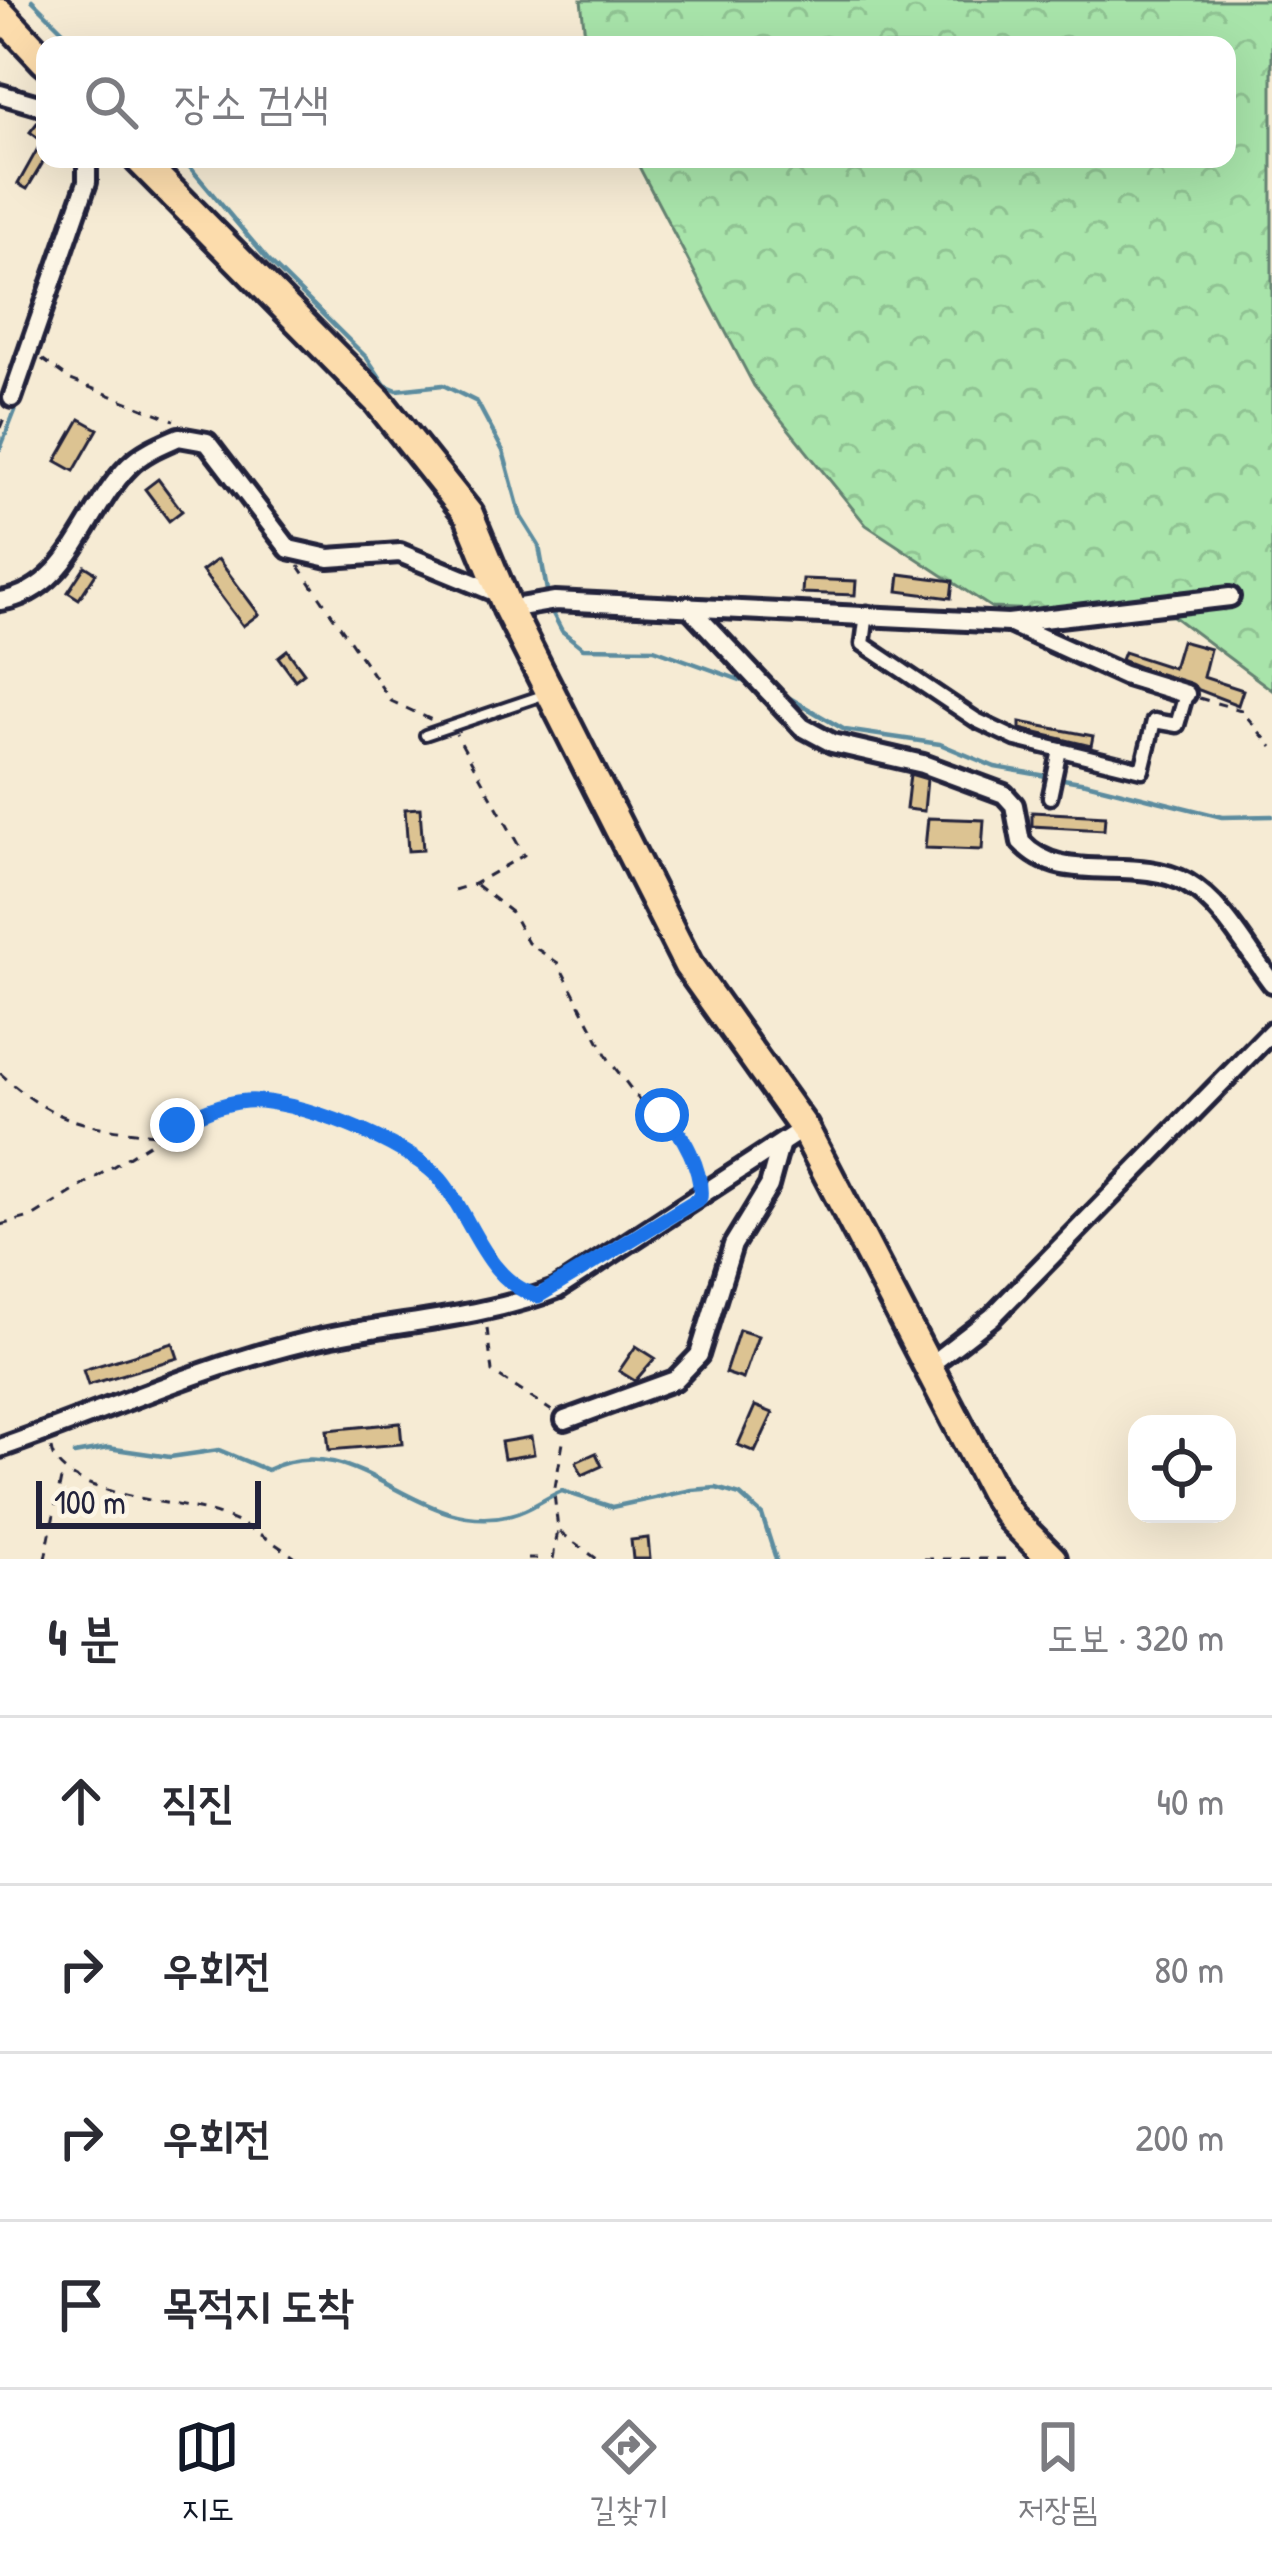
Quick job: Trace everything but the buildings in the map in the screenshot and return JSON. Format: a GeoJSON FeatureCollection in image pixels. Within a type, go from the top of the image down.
{"type":"FeatureCollection","features":[{"type":"Feature","properties":{"kind":"main road"},"geometry":{"type":"LineString","coordinates":[[0,13],[36,51]]}},
{"type":"Feature","properties":{"kind":"main road"},"geometry":{"type":"LineString","coordinates":[[148,168],[395,420],[469,515],[505,602],[688,964],[804,1128],[926,1368],[1011,1518],[1052,1559]]}},
{"type":"Feature","properties":{"kind":"street"},"geometry":{"type":"LineString","coordinates":[[0,94],[36,104]]}},
{"type":"Feature","properties":{"kind":"street"},"geometry":{"type":"LineString","coordinates":[[12,398],[86,182],[87,168]]}},
{"type":"Feature","properties":{"kind":"street"},"geometry":{"type":"LineString","coordinates":[[0,601],[27,593],[60,567],[127,468],[179,437],[207,442],[289,549],[329,558],[400,554],[505,602],[867,613],[1008,623],[1230,597]]}},
{"type":"Feature","properties":{"kind":"street"},"geometry":{"type":"LineString","coordinates":[[688,606],[802,727],[832,743],[923,764],[1004,794],[1014,805],[1021,842],[1049,864],[1154,868],[1190,885],[1220,913],[1272,982]]}},
{"type":"Feature","properties":{"kind":"street"},"geometry":{"type":"LineString","coordinates":[[867,613],[863,644],[976,720],[1016,739],[1142,770],[1154,721],[1177,724],[1186,694],[1124,675],[1008,623]]}},
{"type":"Feature","properties":{"kind":"street"},"geometry":{"type":"LineString","coordinates":[[1051,793],[1060,750]]}},
{"type":"Feature","properties":{"kind":"street"},"geometry":{"type":"LineString","coordinates":[[926,1368],[992,1317],[1272,1031]]}},
{"type":"Feature","properties":{"kind":"street"},"geometry":{"type":"LineString","coordinates":[[0,1448],[228,1363],[363,1329],[538,1296],[700,1198],[804,1128]]}},
{"type":"Feature","properties":{"kind":"street"},"geometry":{"type":"LineString","coordinates":[[565,1420],[675,1380],[699,1355],[734,1245],[769,1186],[780,1146]]}},
{"type":"Feature","properties":{"kind":"lane"},"geometry":{"type":"LineString","coordinates":[[425,736],[550,689]]}},
{"type":"Feature","properties":{"kind":"path"},"geometry":{"type":"LineString","coordinates":[[27,346],[71,380],[170,418],[193,438]]}},
{"type":"Feature","properties":{"kind":"path"},"geometry":{"type":"LineString","coordinates":[[289,549],[396,708],[452,726],[524,855],[454,890]]}},
{"type":"Feature","properties":{"kind":"path"},"geometry":{"type":"LineString","coordinates":[[1186,694],[1241,710],[1272,746]]}},
{"type":"Feature","properties":{"kind":"path"},"geometry":{"type":"LineString","coordinates":[[474,884],[511,912],[528,943],[558,963],[609,1060],[647,1110],[669,1120],[676,1129],[702,1183],[700,1198]]}},
{"type":"Feature","properties":{"kind":"path"},"geometry":{"type":"LineString","coordinates":[[0,1073],[36,1102],[84,1127],[158,1135]]}},
{"type":"Feature","properties":{"kind":"path"},"geometry":{"type":"LineString","coordinates":[[0,1226],[34,1216],[195,1115],[248,1101],[286,1106],[372,1137],[427,1165],[452,1195],[495,1265],[512,1283],[538,1296]]}},
{"type":"Feature","properties":{"kind":"path"},"geometry":{"type":"LineString","coordinates":[[486,1308],[492,1372],[565,1420],[554,1493],[558,1531],[553,1559]]}},
{"type":"Feature","properties":{"kind":"path"},"geometry":{"type":"LineString","coordinates":[[45,1559],[64,1482],[52,1458],[50,1431]]}},
{"type":"Feature","properties":{"kind":"path"},"geometry":{"type":"LineString","coordinates":[[61,1470],[124,1495],[208,1511],[252,1528],[297,1559]]}},
{"type":"Feature","properties":{"kind":"path"},"geometry":{"type":"LineString","coordinates":[[558,1531],[597,1559]]}},
{"type":"Feature","properties":{"kind":"path"},"geometry":{"type":"LineString","coordinates":[[527,1559],[543,1559]]}},
{"type":"Feature","properties":{"kind":"path"},"geometry":{"type":"LineString","coordinates":[[924,1559],[1009,1559]]}},
{"type":"Feature","properties":{"kind":"green space"},"geometry":{"type":"Polygon","coordinates":[[[581,0],[1272,0],[1272,690],[1173,616],[992,608],[866,525],[754,386],[640,168],[1236,168],[1236,36],[585,36],[581,0]]]}},
{"type":"Feature","properties":{"kind":"waterway"},"geometry":{"type":"LineString","coordinates":[[32,0],[68,36]]}},
{"type":"Feature","properties":{"kind":"waterway"},"geometry":{"type":"LineString","coordinates":[[94,184],[98,168]]}},
{"type":"Feature","properties":{"kind":"waterway"},"geometry":{"type":"LineString","coordinates":[[191,168],[268,260],[367,358],[385,385],[397,390],[443,385],[477,402],[503,451],[521,517],[539,546],[548,596]]}},
{"type":"Feature","properties":{"kind":"waterway"},"geometry":{"type":"LineString","coordinates":[[0,449],[22,393]]}},
{"type":"Feature","properties":{"kind":"waterway"},"geometry":{"type":"LineString","coordinates":[[550,608],[562,631],[583,648],[654,649],[751,684]]}},
{"type":"Feature","properties":{"kind":"waterway"},"geometry":{"type":"LineString","coordinates":[[774,689],[845,730],[940,744],[995,767],[1086,783],[1222,817],[1272,816]]}},
{"type":"Feature","properties":{"kind":"waterway"},"geometry":{"type":"LineString","coordinates":[[74,1454],[108,1448],[170,1457],[219,1450],[267,1470],[300,1460],[330,1461],[446,1512],[477,1518],[518,1513],[562,1491],[612,1507],[716,1488],[740,1495],[762,1515],[776,1559]]}},
{"type":"Feature","properties":{"kind":"route"},"geometry":{"type":"LineString","coordinates":[[177,1125],[215,1108],[266,1102],[372,1137],[427,1165],[452,1195],[495,1265],[512,1283],[538,1296],[578,1277],[700,1198],[702,1183],[688,1152],[662,1115]]}}]}
